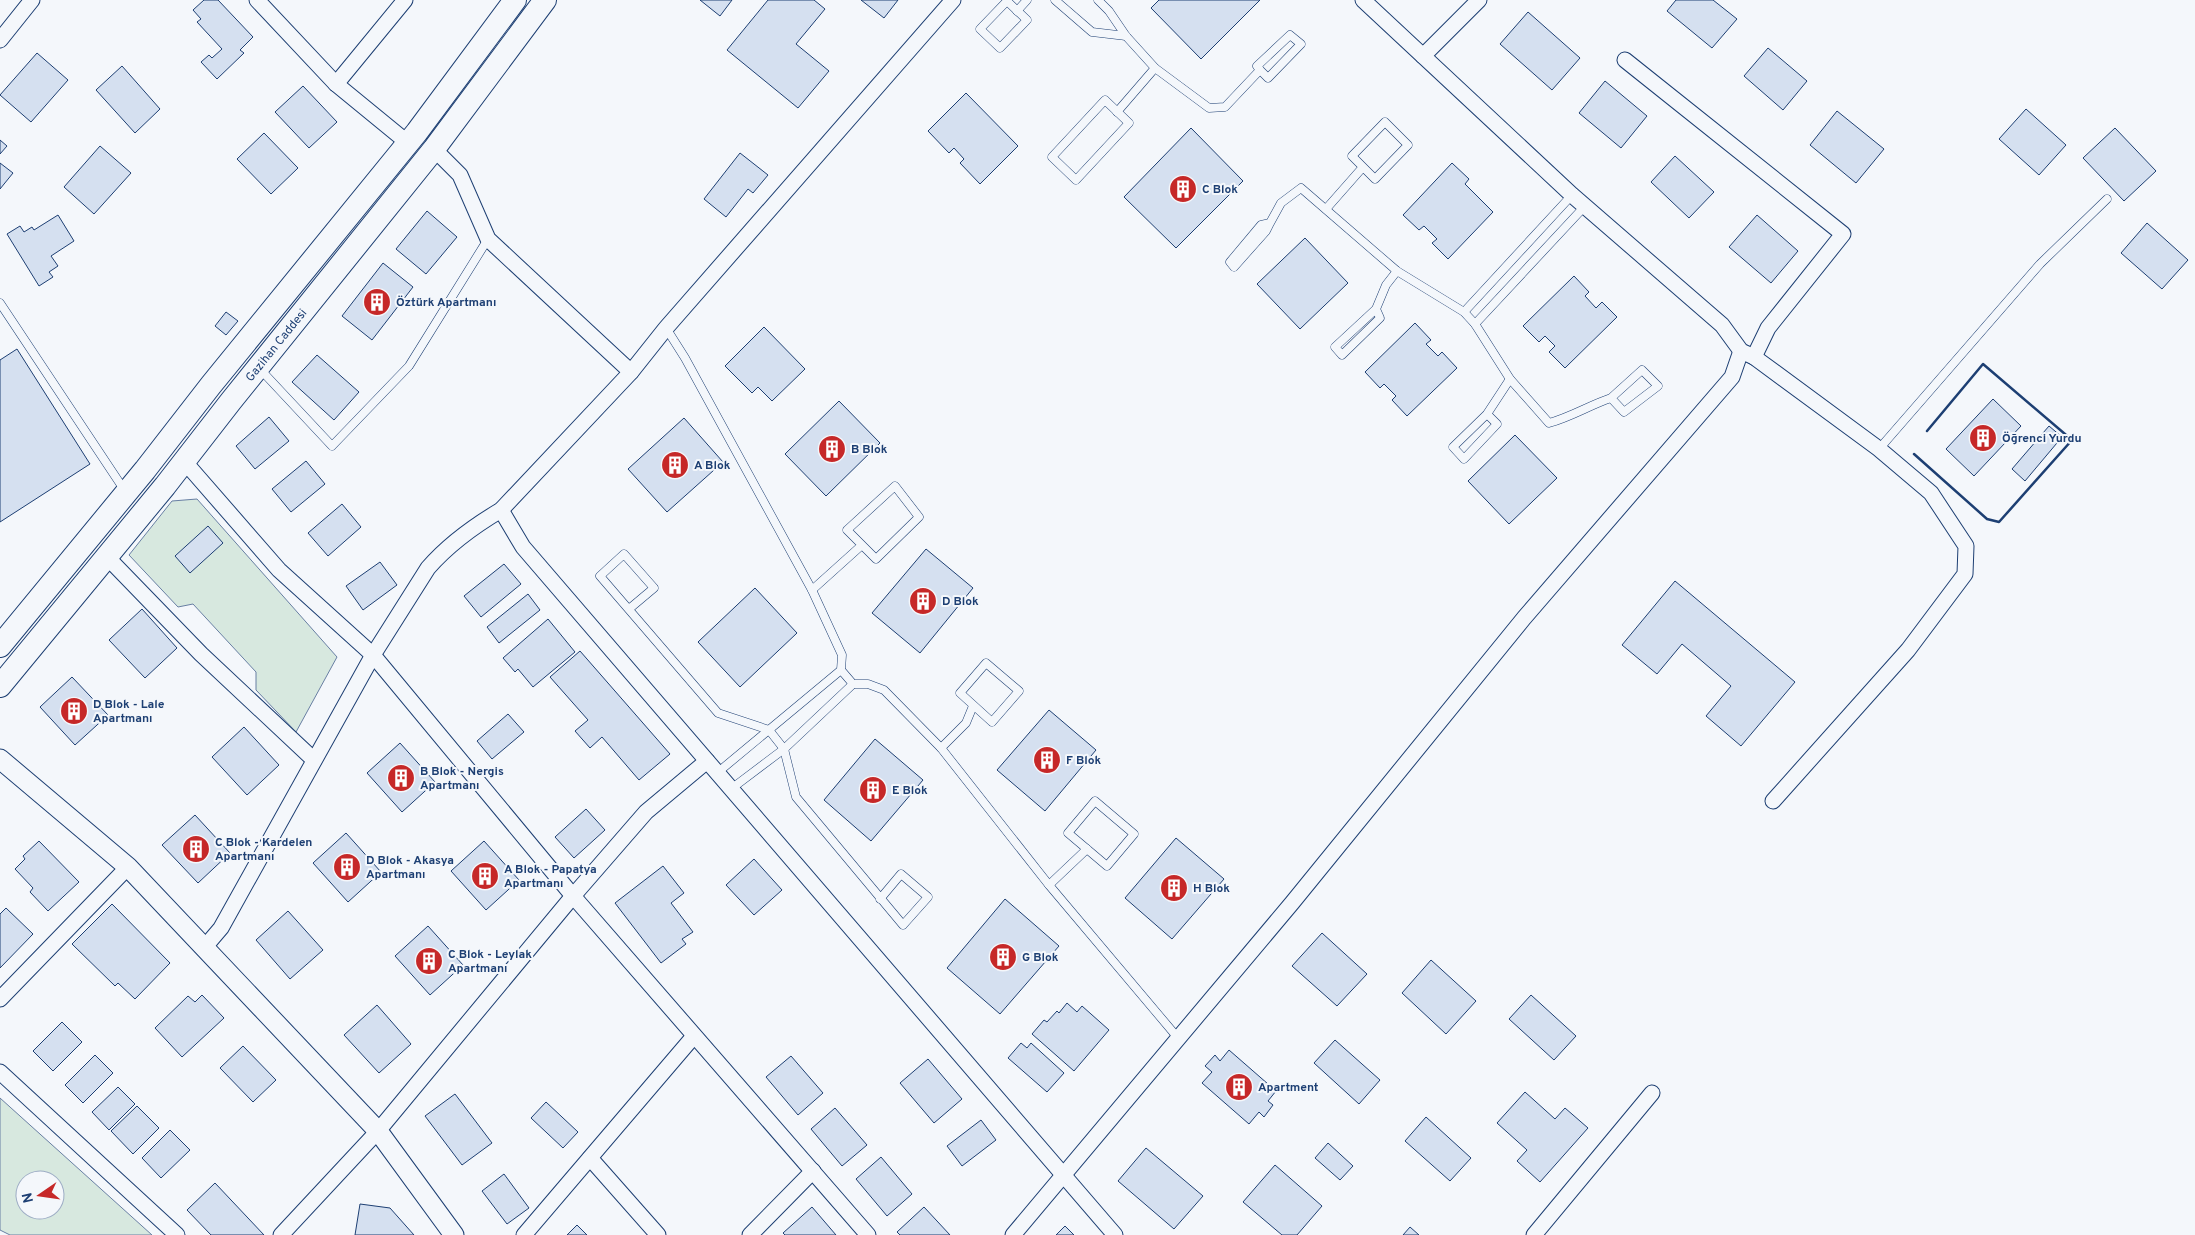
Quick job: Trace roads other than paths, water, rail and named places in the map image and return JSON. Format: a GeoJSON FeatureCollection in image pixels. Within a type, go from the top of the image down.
{"type":"FeatureCollection","features":[{"type":"Feature","properties":{"kind":"main road","name":"Gazihan Caddesi"},"geometry":{"type":"LineString","coordinates":[[0,646],[408,143],[515,0]]}},
{"type":"Feature","properties":{"kind":"main road","name":"Gazihan Caddesi"},"geometry":{"type":"LineString","coordinates":[[0,686],[184,461],[434,149],[545,0]]}},
{"type":"Feature","properties":{"kind":"street"},"geometry":{"type":"LineString","coordinates":[[0,40],[32,0]]}},
{"type":"Feature","properties":{"kind":"street"},"geometry":{"type":"LineString","coordinates":[[257,0],[336,84],[408,143]]}},
{"type":"Feature","properties":{"kind":"street"},"geometry":{"type":"LineString","coordinates":[[336,84],[405,0]]}},
{"type":"Feature","properties":{"kind":"street"},"geometry":{"type":"LineString","coordinates":[[204,948],[221,928],[373,655],[420,579],[437,558],[479,523],[501,510],[631,372],[666,328],[953,0]]}},
{"type":"Feature","properties":{"kind":"street"},"geometry":{"type":"LineString","coordinates":[[1363,0],[1572,195],[1722,325],[1748,354],[1879,449],[1931,494],[1966,546],[1965,574],[1908,650],[1773,801]]}},
{"type":"Feature","properties":{"kind":"street"},"geometry":{"type":"LineString","coordinates":[[1423,56],[1479,0]]}},
{"type":"Feature","properties":{"kind":"street"},"geometry":{"type":"LineString","coordinates":[[1013,1235],[1292,903],[1524,618],[1732,377],[1768,328],[1843,234],[1625,60]]}},
{"type":"Feature","properties":{"kind":"street"},"geometry":{"type":"LineString","coordinates":[[434,149],[460,175],[488,239],[631,372]]}},
{"type":"Feature","properties":{"kind":"street"},"geometry":{"type":"LineString","coordinates":[[184,461],[279,570],[373,655],[573,896],[868,1235]]}},
{"type":"Feature","properties":{"kind":"street"},"geometry":{"type":"LineString","coordinates":[[501,510],[523,547],[1115,1235]]}},
{"type":"Feature","properties":{"kind":"street"},"geometry":{"type":"LineString","coordinates":[[106,556],[201,654],[314,760]]}},
{"type":"Feature","properties":{"kind":"street"},"geometry":{"type":"LineString","coordinates":[[0,759],[128,867],[378,1131],[454,1235]]}},
{"type":"Feature","properties":{"kind":"street"},"geometry":{"type":"LineString","coordinates":[[282,1235],[378,1131],[573,896],[646,812],[712,767]]}},
{"type":"Feature","properties":{"kind":"street"},"geometry":{"type":"LineString","coordinates":[[0,998],[128,867]]}},
{"type":"Feature","properties":{"kind":"street"},"geometry":{"type":"LineString","coordinates":[[524,1235],[694,1036]]}},
{"type":"Feature","properties":{"kind":"street"},"geometry":{"type":"LineString","coordinates":[[0,1072],[177,1235]]}},
{"type":"Feature","properties":{"kind":"street"},"geometry":{"type":"LineString","coordinates":[[1534,1235],[1652,1093]]}},
{"type":"Feature","properties":{"kind":"street"},"geometry":{"type":"LineString","coordinates":[[590,1158],[658,1235]]}},
{"type":"Feature","properties":{"kind":"street"},"geometry":{"type":"LineString","coordinates":[[750,1235],[813,1171]]}},
{"type":"Feature","properties":{"kind":"lane"},"geometry":{"type":"LineString","coordinates":[[1017,11],[1027,0]]}},
{"type":"Feature","properties":{"kind":"lane"},"geometry":{"type":"LineString","coordinates":[[1055,0],[1092,32],[1126,36]]}},
{"type":"Feature","properties":{"kind":"lane"},"geometry":{"type":"LineString","coordinates":[[1098,0],[1110,11],[1126,36],[1156,68],[1209,108],[1225,107],[1260,70]]}},
{"type":"Feature","properties":{"kind":"lane"},"geometry":{"type":"LineString","coordinates":[[1007,1],[1017,11],[1027,20],[1000,48],[980,29],[1007,1]]}},
{"type":"Feature","properties":{"kind":"lane"},"geometry":{"type":"LineString","coordinates":[[1290,35],[1301,44],[1268,78],[1260,70],[1258,66],[1290,35]]}},
{"type":"Feature","properties":{"kind":"lane"},"geometry":{"type":"LineString","coordinates":[[1117,112],[1156,68]]}},
{"type":"Feature","properties":{"kind":"lane"},"geometry":{"type":"LineString","coordinates":[[1105,100],[1117,112],[1129,123],[1076,180],[1052,158],[1105,100]]}},
{"type":"Feature","properties":{"kind":"lane"},"geometry":{"type":"LineString","coordinates":[[1385,122],[1408,145],[1375,179],[1364,168],[1352,156],[1385,122]]}},
{"type":"Feature","properties":{"kind":"lane"},"geometry":{"type":"LineString","coordinates":[[1326,209],[1364,168]]}},
{"type":"Feature","properties":{"kind":"lane"},"geometry":{"type":"LineString","coordinates":[[1270,223],[1261,225],[1230,262],[1234,267],[1266,232],[1281,203],[1301,188],[1397,271],[1464,312],[1475,324],[1510,379],[1550,423],[1568,418],[1586,407],[1611,398],[1642,370],[1658,386],[1624,412],[1611,398]]}},
{"type":"Feature","properties":{"kind":"lane"},"geometry":{"type":"LineString","coordinates":[[1464,312],[1572,195]]}},
{"type":"Feature","properties":{"kind":"lane"},"geometry":{"type":"LineString","coordinates":[[1879,449],[2040,264],[2107,199]]}},
{"type":"Feature","properties":{"kind":"lane"},"geometry":{"type":"LineString","coordinates":[[1475,324],[1585,206]]}},
{"type":"Feature","properties":{"kind":"lane"},"geometry":{"type":"LineString","coordinates":[[258,367],[332,446],[409,366],[488,239]]}},
{"type":"Feature","properties":{"kind":"lane"},"geometry":{"type":"LineString","coordinates":[[1376,309],[1380,318],[1342,355],[1335,347],[1376,309],[1386,285],[1397,271]]}},
{"type":"Feature","properties":{"kind":"lane"},"geometry":{"type":"LineString","coordinates":[[0,303],[126,493]]}},
{"type":"Feature","properties":{"kind":"lane"},"geometry":{"type":"LineString","coordinates":[[666,328],[685,358],[812,590],[842,655],[841,670],[853,684]]}},
{"type":"Feature","properties":{"kind":"lane"},"geometry":{"type":"LineString","coordinates":[[1487,414],[1497,424],[1464,459],[1453,447],[1487,414],[1510,379]]}},
{"type":"Feature","properties":{"kind":"lane"},"geometry":{"type":"LineString","coordinates":[[894,486],[919,517],[876,558],[862,545],[847,530],[894,486]]}},
{"type":"Feature","properties":{"kind":"lane"},"geometry":{"type":"LineString","coordinates":[[812,590],[862,545]]}},
{"type":"Feature","properties":{"kind":"lane"},"geometry":{"type":"LineString","coordinates":[[629,610],[654,588],[624,554],[600,576],[629,610],[718,713],[769,730],[784,749],[796,797],[880,899],[903,926],[928,897],[902,874],[880,899]]}},
{"type":"Feature","properties":{"kind":"lane"},"geometry":{"type":"LineString","coordinates":[[986,663],[1019,691],[992,722],[973,706],[960,693],[986,663]]}},
{"type":"Feature","properties":{"kind":"lane"},"geometry":{"type":"LineString","coordinates":[[712,767],[769,730],[841,670]]}},
{"type":"Feature","properties":{"kind":"lane"},"geometry":{"type":"LineString","coordinates":[[731,789],[784,749],[853,684],[868,684],[884,690],[941,748],[1049,885],[1178,1038]]}},
{"type":"Feature","properties":{"kind":"lane"},"geometry":{"type":"LineString","coordinates":[[941,748],[966,723],[973,706]]}},
{"type":"Feature","properties":{"kind":"lane"},"geometry":{"type":"LineString","coordinates":[[1096,801],[1134,834],[1107,866],[1088,849],[1068,833],[1096,801]]}},
{"type":"Feature","properties":{"kind":"lane"},"geometry":{"type":"LineString","coordinates":[[1049,885],[1088,849]]}},
{"type":"Feature","properties":{"kind":"place","name":"C Blok"},"geometry":{"type":"Point","coordinates":[1183,189]}},
{"type":"Feature","properties":{"kind":"place","name":"Öztürk Apartmanı"},"geometry":{"type":"Point","coordinates":[377,302]}},
{"type":"Feature","properties":{"kind":"place","name":"Öğrenci Yurdu"},"geometry":{"type":"Point","coordinates":[1983,438]}},
{"type":"Feature","properties":{"kind":"place","name":"B Blok"},"geometry":{"type":"Point","coordinates":[832,449]}},
{"type":"Feature","properties":{"kind":"place","name":"A Blok"},"geometry":{"type":"Point","coordinates":[675,465]}},
{"type":"Feature","properties":{"kind":"place","name":"D Blok"},"geometry":{"type":"Point","coordinates":[923,601]}},
{"type":"Feature","properties":{"kind":"place","name":"D Blok - Lale Apartmanı"},"geometry":{"type":"Point","coordinates":[74,711]}},
{"type":"Feature","properties":{"kind":"place","name":"F Blok"},"geometry":{"type":"Point","coordinates":[1047,760]}},
{"type":"Feature","properties":{"kind":"place","name":"B Blok - Nergis Apartmanı"},"geometry":{"type":"Point","coordinates":[401,778]}},
{"type":"Feature","properties":{"kind":"place","name":"E Blok"},"geometry":{"type":"Point","coordinates":[873,790]}},
{"type":"Feature","properties":{"kind":"place","name":"C Blok - Kardelen Apartmanı"},"geometry":{"type":"Point","coordinates":[196,849]}},
{"type":"Feature","properties":{"kind":"place","name":"D Blok - Akasya Apartmanı"},"geometry":{"type":"Point","coordinates":[347,867]}},
{"type":"Feature","properties":{"kind":"place","name":"A Blok - Papatya Apartmanı"},"geometry":{"type":"Point","coordinates":[485,876]}},
{"type":"Feature","properties":{"kind":"place","name":"H Blok"},"geometry":{"type":"Point","coordinates":[1174,888]}},
{"type":"Feature","properties":{"kind":"place","name":"G Blok"},"geometry":{"type":"Point","coordinates":[1003,957]}},
{"type":"Feature","properties":{"kind":"place","name":"C Blok - Leylak Apartmanı"},"geometry":{"type":"Point","coordinates":[429,961]}},
{"type":"Feature","properties":{"kind":"place","name":"Apartment"},"geometry":{"type":"Point","coordinates":[1239,1087]}}]}
